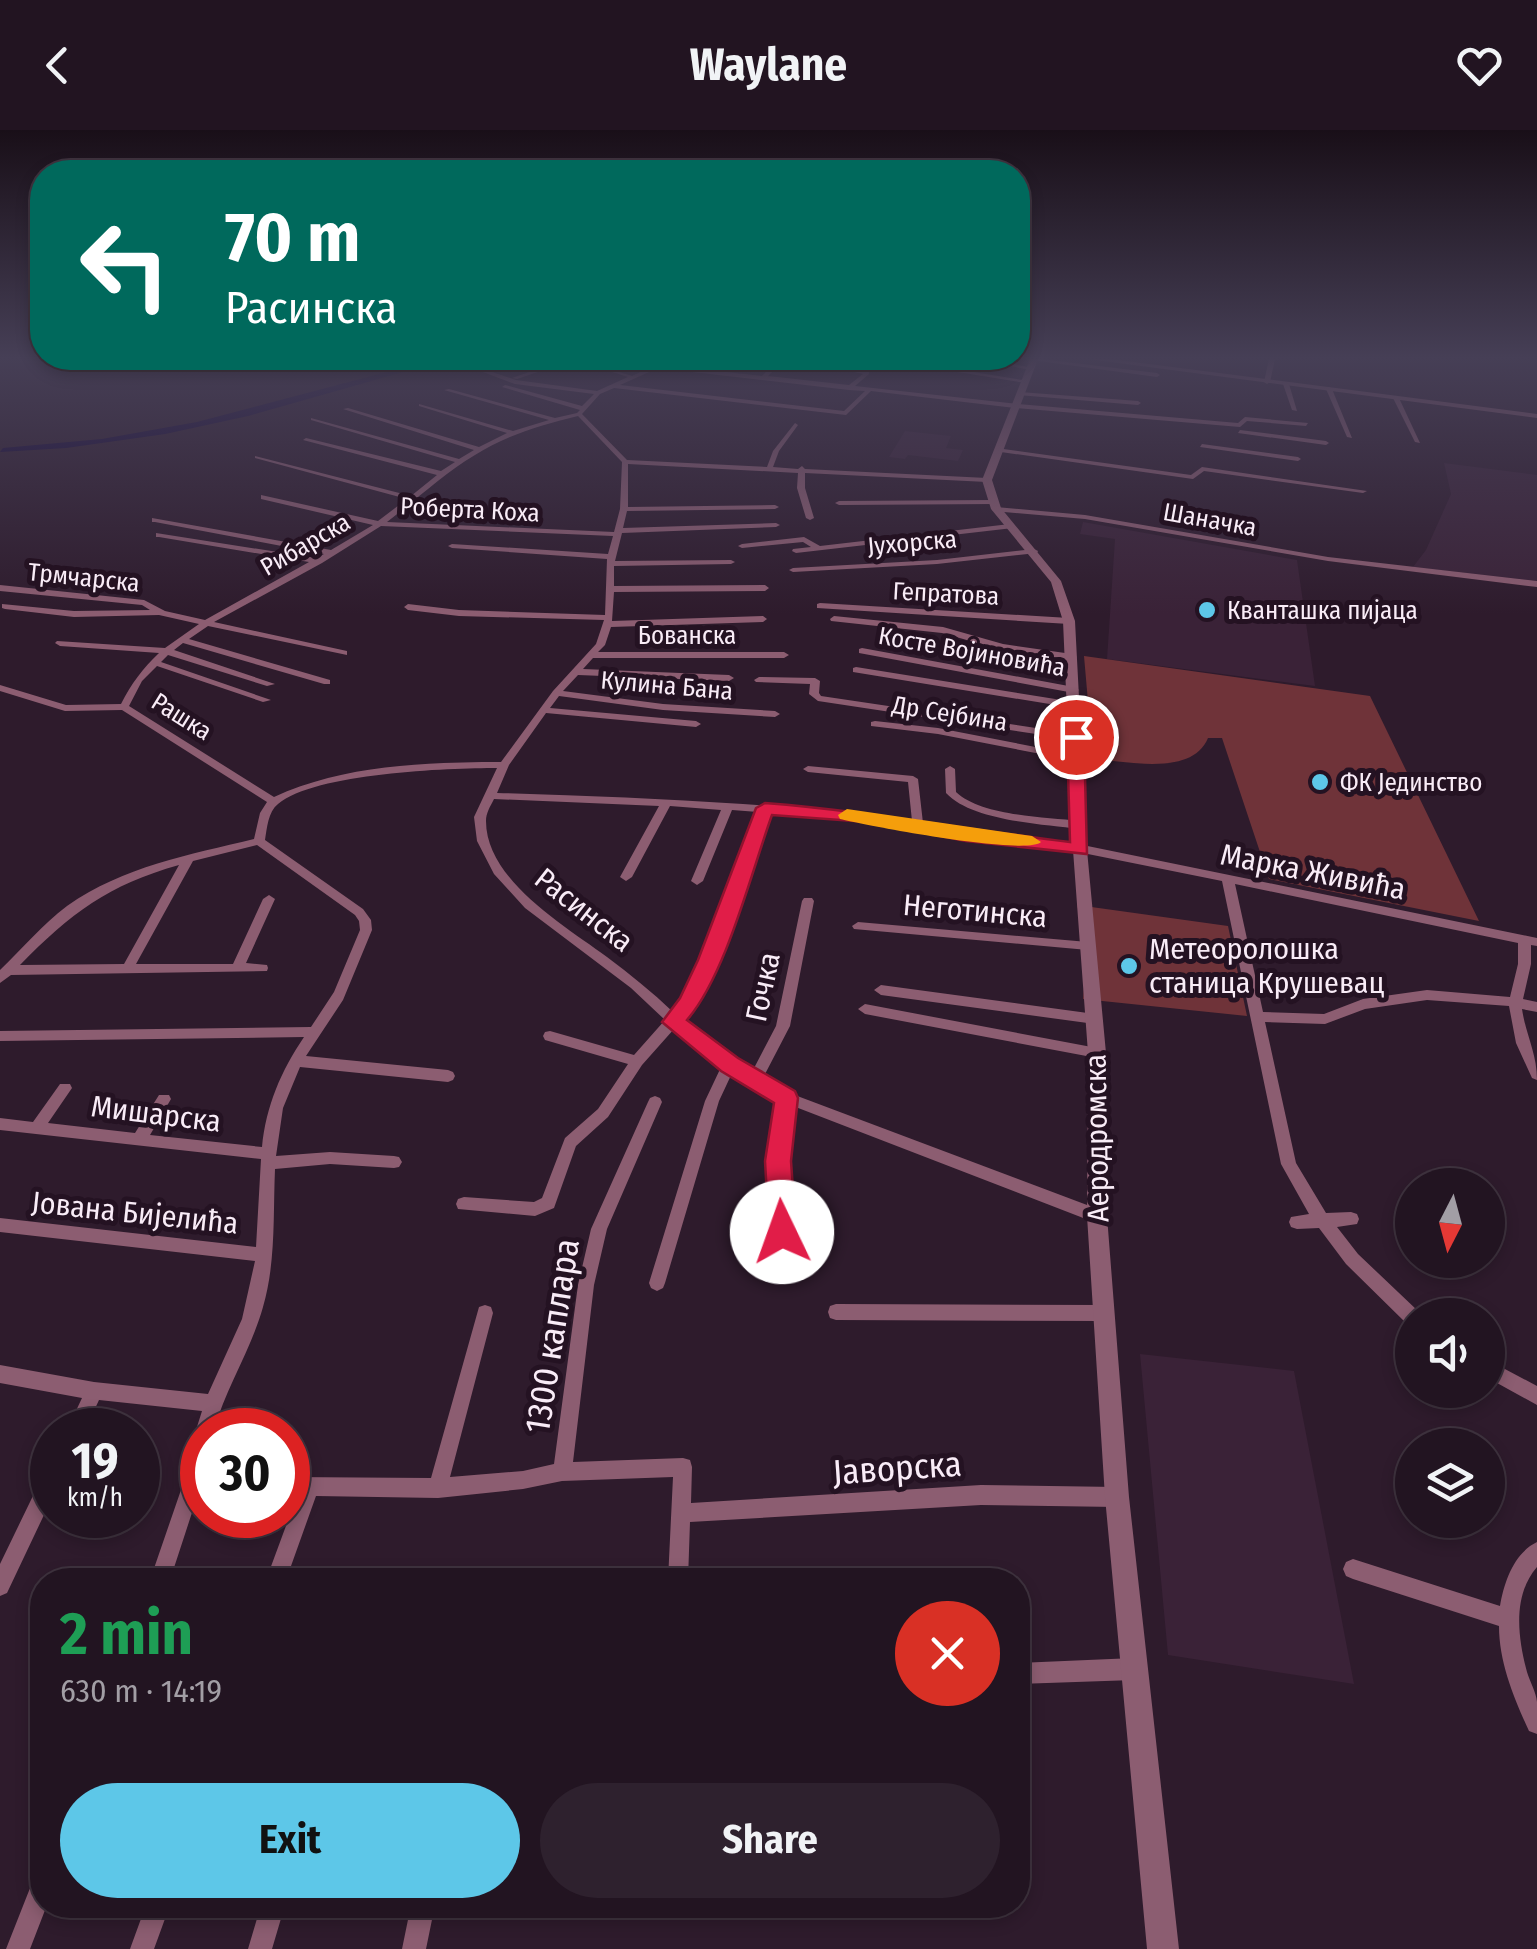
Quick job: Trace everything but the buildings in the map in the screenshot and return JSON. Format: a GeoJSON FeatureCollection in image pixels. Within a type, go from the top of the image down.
{"type":"FeatureCollection","features":[{"type":"Feature","properties":{"kind":"street"},"geometry":{"type":"LineString","coordinates":[[322,444],[443,474]]}},
{"type":"Feature","properties":{"kind":"street"},"geometry":{"type":"LineString","coordinates":[[400,444],[460,461]]}},
{"type":"Feature","properties":{"kind":"street"},"geometry":{"type":"LineString","coordinates":[[463,444],[480,449]]}},
{"type":"Feature","properties":{"kind":"street","name":"Рибарска"},"geometry":{"type":"LineString","coordinates":[[124,707],[130,687],[166,651],[380,524],[460,461],[490,444]]}},
{"type":"Feature","properties":{"kind":"street"},"geometry":{"type":"LineString","coordinates":[[608,444],[624,462],[987,480]]}},
{"type":"Feature","properties":{"kind":"street"},"geometry":{"type":"LineString","coordinates":[[770,467],[781,444]]}},
{"type":"Feature","properties":{"kind":"street","name":"Аеродромска"},"geometry":{"type":"LineString","coordinates":[[999,444],[987,480],[994,506],[1056,582],[1069,621],[1080,850],[1097,1053],[1098,1216],[1104,1313],[1118,1497],[1163,1949]]}},
{"type":"Feature","properties":{"kind":"street"},"geometry":{"type":"LineString","coordinates":[[1235,450],[1236,444]]}},
{"type":"Feature","properties":{"kind":"street"},"geometry":{"type":"LineString","coordinates":[[1202,446],[1298,458]]}},
{"type":"Feature","properties":{"kind":"street"},"geometry":{"type":"LineString","coordinates":[[996,450],[1193,476],[1202,469],[1363,490]]}},
{"type":"Feature","properties":{"kind":"street"},"geometry":{"type":"LineString","coordinates":[[257,456],[412,498]]}},
{"type":"Feature","properties":{"kind":"street","name":"Расинска"},"geometry":{"type":"LineString","coordinates":[[624,462],[624,509],[611,561],[609,620],[600,645],[556,694],[504,765],[480,817],[484,841],[509,887],[636,985],[673,1022],[730,1064],[786,1098],[1098,1216]]}},
{"type":"Feature","properties":{"kind":"street"},"geometry":{"type":"LineString","coordinates":[[802,468],[801,488],[810,518]]}},
{"type":"Feature","properties":{"kind":"street","name":"Роберта Коха"},"geometry":{"type":"LineString","coordinates":[[264,496],[380,524],[618,532],[776,526]]}},
{"type":"Feature","properties":{"kind":"street","name":"Шаначка"},"geometry":{"type":"LineString","coordinates":[[839,503],[994,506],[1086,517],[1296,555],[1537,584]]}},
{"type":"Feature","properties":{"kind":"street"},"geometry":{"type":"LineString","coordinates":[[624,509],[775,506]]}},
{"type":"Feature","properties":{"kind":"street"},"geometry":{"type":"LineString","coordinates":[[155,520],[334,553]]}},
{"type":"Feature","properties":{"kind":"street"},"geometry":{"type":"LineString","coordinates":[[796,551],[1010,526]]}},
{"type":"Feature","properties":{"kind":"street"},"geometry":{"type":"LineString","coordinates":[[158,536],[320,562]]}},
{"type":"Feature","properties":{"kind":"street"},"geometry":{"type":"LineString","coordinates":[[742,546],[804,539],[818,548]]}},
{"type":"Feature","properties":{"kind":"street"},"geometry":{"type":"LineString","coordinates":[[452,546],[611,561],[731,562]]}},
{"type":"Feature","properties":{"kind":"street","name":"Јухорска"},"geometry":{"type":"LineString","coordinates":[[792,570],[1034,552]]}},
{"type":"Feature","properties":{"kind":"street","name":"Трмчарска"},"geometry":{"type":"LineString","coordinates":[[0,588],[144,603],[160,612]]}},
{"type":"Feature","properties":{"kind":"street"},"geometry":{"type":"LineString","coordinates":[[610,589],[765,588]]}},
{"type":"Feature","properties":{"kind":"street","name":"Трмчарска"},"geometry":{"type":"LineString","coordinates":[[4,606],[92,615],[160,612],[344,654]]}},
{"type":"Feature","properties":{"kind":"street","name":"Гепратова"},"geometry":{"type":"LineString","coordinates":[[820,606],[1069,621]]}},
{"type":"Feature","properties":{"kind":"street"},"geometry":{"type":"LineString","coordinates":[[408,607],[609,620],[762,620]]}},
{"type":"Feature","properties":{"kind":"street"},"geometry":{"type":"LineString","coordinates":[[834,619],[942,630],[1002,647],[1072,656]]}},
{"type":"Feature","properties":{"kind":"street"},"geometry":{"type":"LineString","coordinates":[[182,640],[327,682]]}},
{"type":"Feature","properties":{"kind":"street"},"geometry":{"type":"LineString","coordinates":[[60,643],[166,651],[270,684]]}},
{"type":"Feature","properties":{"kind":"street","name":"Косте Војиновића"},"geometry":{"type":"LineString","coordinates":[[862,652],[1074,690]]}},
{"type":"Feature","properties":{"kind":"street","name":"Бованска"},"geometry":{"type":"LineString","coordinates":[[591,655],[784,655]]}},
{"type":"Feature","properties":{"kind":"street"},"geometry":{"type":"LineString","coordinates":[[153,662],[266,700]]}},
{"type":"Feature","properties":{"kind":"street"},"geometry":{"type":"LineString","coordinates":[[856,670],[1074,706]]}},
{"type":"Feature","properties":{"kind":"street"},"geometry":{"type":"LineString","coordinates":[[575,672],[728,678]]}},
{"type":"Feature","properties":{"kind":"street"},"geometry":{"type":"LineString","coordinates":[[759,680],[814,681],[818,698],[1076,737]]}},
{"type":"Feature","properties":{"kind":"street","name":"Рашка"},"geometry":{"type":"LineString","coordinates":[[0,688],[65,708],[124,707],[273,801]]}},
{"type":"Feature","properties":{"kind":"street","name":"Кулина Бана"},"geometry":{"type":"LineString","coordinates":[[556,694],[663,707],[775,714]]}},
{"type":"Feature","properties":{"kind":"street"},"geometry":{"type":"LineString","coordinates":[[544,710],[696,724]]}},
{"type":"Feature","properties":{"kind":"street","name":"Др Сејбина"},"geometry":{"type":"LineString","coordinates":[[874,724],[938,731],[1077,758]]}},
{"type":"Feature","properties":{"kind":"street"},"geometry":{"type":"LineString","coordinates":[[259,841],[264,815],[273,801],[316,786],[428,766],[504,765]]}},
{"type":"Feature","properties":{"kind":"street"},"geometry":{"type":"LineString","coordinates":[[808,768],[913,779],[918,826]]}},
{"type":"Feature","properties":{"kind":"street"},"geometry":{"type":"LineString","coordinates":[[950,769],[952,794],[959,800],[990,810],[1079,825]]}},
{"type":"Feature","properties":{"kind":"street","name":"Марка Живића"},"geometry":{"type":"LineString","coordinates":[[488,796],[868,816],[1080,850],[1531,941]]}},
{"type":"Feature","properties":{"kind":"street"},"geometry":{"type":"LineString","coordinates":[[626,877],[666,803]]}},
{"type":"Feature","properties":{"kind":"street"},"geometry":{"type":"LineString","coordinates":[[697,882],[728,806]]}},
{"type":"Feature","properties":{"kind":"street"},"geometry":{"type":"LineString","coordinates":[[464,1204],[543,1208],[570,1142],[603,1113],[637,1060],[689,1003],[709,960],[765,808]]}},
{"type":"Feature","properties":{"kind":"street"},"geometry":{"type":"LineString","coordinates":[[4,974],[70,910],[94,893],[190,856],[259,841],[347,902],[365,920],[366,930],[336,1000],[312,1032],[282,1087],[269,1158],[265,1255],[256,1305],[211,1408]]}},
{"type":"Feature","properties":{"kind":"street"},"geometry":{"type":"LineString","coordinates":[[128,968],[190,856]]}},
{"type":"Feature","properties":{"kind":"street"},"geometry":{"type":"LineString","coordinates":[[1228,880],[1289,1164],[1323,1222],[1352,1259],[1395,1301]]}},
{"type":"Feature","properties":{"kind":"street"},"geometry":{"type":"LineString","coordinates":[[238,966],[269,899]]}},
{"type":"Feature","properties":{"kind":"street","name":"Гочка"},"geometry":{"type":"LineString","coordinates":[[755,1079],[783,1026],[808,901]]}},
{"type":"Feature","properties":{"kind":"street","name":"Неготинска"},"geometry":{"type":"LineString","coordinates":[[858,926],[1088,946]]}},
{"type":"Feature","properties":{"kind":"street"},"geometry":{"type":"LineString","coordinates":[[1531,941],[1516,1002],[1522,1040],[1537,1074]]}},
{"type":"Feature","properties":{"kind":"street"},"geometry":{"type":"LineString","coordinates":[[4,974],[128,968],[262,968]]}},
{"type":"Feature","properties":{"kind":"street"},"geometry":{"type":"LineString","coordinates":[[881,990],[1095,1019]]}},
{"type":"Feature","properties":{"kind":"street"},"geometry":{"type":"LineString","coordinates":[[1256,1017],[1325,1019],[1378,1000],[1427,995],[1537,1007]]}},
{"type":"Feature","properties":{"kind":"street"},"geometry":{"type":"LineString","coordinates":[[865,1009],[1097,1053]]}},
{"type":"Feature","properties":{"kind":"street"},"geometry":{"type":"LineString","coordinates":[[0,1036],[312,1032]]}},
{"type":"Feature","properties":{"kind":"street"},"geometry":{"type":"LineString","coordinates":[[550,1036],[637,1060]]}},
{"type":"Feature","properties":{"kind":"street"},"geometry":{"type":"LineString","coordinates":[[297,1061],[448,1076]]}},
{"type":"Feature","properties":{"kind":"street"},"geometry":{"type":"LineString","coordinates":[[657,1283],[712,1100],[730,1064]]}},
{"type":"Feature","properties":{"kind":"street","name":"Мишарска"},"geometry":{"type":"LineString","coordinates":[[37,1128],[65,1088]]}},
{"type":"Feature","properties":{"kind":"street"},"geometry":{"type":"LineString","coordinates":[[139,1140],[164,1098]]}},
{"type":"Feature","properties":{"kind":"street"},"geometry":{"type":"LineString","coordinates":[[782,1232],[778,1161],[786,1098]]}},
{"type":"Feature","properties":{"kind":"street","name":"1300 каплара"},"geometry":{"type":"LineString","coordinates":[[562,1472],[583,1302],[595,1248],[638,1135],[655,1102]]}},
{"type":"Feature","properties":{"kind":"street","name":"Мишарска"},"geometry":{"type":"LineString","coordinates":[[0,1124],[269,1158],[394,1162]]}},
{"type":"Feature","properties":{"kind":"street"},"geometry":{"type":"LineString","coordinates":[[1297,1222],[1351,1219]]}},
{"type":"Feature","properties":{"kind":"street","name":"Јована Бијелића"},"geometry":{"type":"LineString","coordinates":[[0,1226],[265,1255]]}},
{"type":"Feature","properties":{"kind":"street"},"geometry":{"type":"LineString","coordinates":[[836,1312],[1104,1313]]}},
{"type":"Feature","properties":{"kind":"street"},"geometry":{"type":"LineString","coordinates":[[438,1488],[485,1314]]}},
{"type":"Feature","properties":{"kind":"street"},"geometry":{"type":"LineString","coordinates":[[0,1374],[94,1391],[212,1403]]}},
{"type":"Feature","properties":{"kind":"street"},"geometry":{"type":"LineString","coordinates":[[1505,1378],[1537,1396]]}},
{"type":"Feature","properties":{"kind":"street"},"geometry":{"type":"LineString","coordinates":[[86,1408],[94,1391]]}},
{"type":"Feature","properties":{"kind":"street"},"geometry":{"type":"LineString","coordinates":[[310,1486],[438,1488],[562,1472],[683,1466],[679,1568]]}},
{"type":"Feature","properties":{"kind":"street","name":"Јаворска"},"geometry":{"type":"LineString","coordinates":[[681,1514],[982,1495],[1118,1497]]}},
{"type":"Feature","properties":{"kind":"street"},"geometry":{"type":"LineString","coordinates":[[0,1586],[30,1524]]}},
{"type":"Feature","properties":{"kind":"street"},"geometry":{"type":"LineString","coordinates":[[165,1568],[180,1530]]}},
{"type":"Feature","properties":{"kind":"street"},"geometry":{"type":"LineString","coordinates":[[280,1568],[291,1538]]}},
{"type":"Feature","properties":{"kind":"street"},"geometry":{"type":"LineString","coordinates":[[1537,1552],[1516,1580],[1508,1620],[1512,1658],[1537,1723]]}},
{"type":"Feature","properties":{"kind":"street"},"geometry":{"type":"LineString","coordinates":[[1353,1569],[1508,1620]]}},
{"type":"Feature","properties":{"kind":"street"},"geometry":{"type":"LineString","coordinates":[[1030,1673],[1134,1669]]}},
{"type":"Feature","properties":{"kind":"street"},"geometry":{"type":"LineString","coordinates":[[18,1949],[30,1918]]}},
{"type":"Feature","properties":{"kind":"street"},"geometry":{"type":"LineString","coordinates":[[142,1949],[153,1918]]}},
{"type":"Feature","properties":{"kind":"street"},"geometry":{"type":"LineString","coordinates":[[260,1949],[269,1918]]}},
{"type":"Feature","properties":{"kind":"street"},"geometry":{"type":"LineString","coordinates":[[414,1949],[420,1918]]}},
{"type":"Feature","properties":{"kind":"shaded area"},"geometry":{"type":"Polygon","coordinates":[[[48,444],[95,444],[0,452],[3,448],[48,444]]]}},
{"type":"Feature","properties":{"kind":"shaded area"},"geometry":{"type":"Polygon","coordinates":[[[897,444],[948,444],[946,448],[963,450],[958,461],[908,455],[905,459],[889,457],[897,444]]]}},
{"type":"Feature","properties":{"kind":"shaded area"},"geometry":{"type":"Polygon","coordinates":[[[1444,463],[1537,475],[1537,581],[1413,567],[1426,550],[1451,494],[1444,463]]]}},
{"type":"Feature","properties":{"kind":"shaded area","name":"Кванташка пијаца"},"geometry":{"type":"Polygon","coordinates":[[[1083,522],[1297,560],[1315,686],[1107,659],[1115,539],[1080,534],[1083,522]]]}},
{"type":"Feature","properties":{"kind":"shaded area"},"geometry":{"type":"Polygon","coordinates":[[[1084,656],[1370,696],[1479,921],[1269,879],[1222,738],[1208,738],[1200,750],[1173,762],[1140,764],[1093,759],[1084,656]]]}},
{"type":"Feature","properties":{"kind":"shaded area"},"geometry":{"type":"Polygon","coordinates":[[[1077,905],[1228,926],[1247,1016],[1083,999],[1088,946],[1077,905]]]}},
{"type":"Feature","properties":{"kind":"shaded area"},"geometry":{"type":"Polygon","coordinates":[[[1140,1354],[1294,1371],[1354,1684],[1168,1655],[1140,1354]]]}},
{"type":"Feature","properties":{"kind":"slow traffic"},"geometry":{"type":"LineString","coordinates":[[847,815],[1032,842]]}},
{"type":"Feature","properties":{"kind":"place","name":"Кванташка пијаца"},"geometry":{"type":"Point","coordinates":[1207,610]}},
{"type":"Feature","properties":{"kind":"place","name":"ФК Јединство"},"geometry":{"type":"Point","coordinates":[1320,782]}},
{"type":"Feature","properties":{"kind":"place","name":"Метеоролошка станица Крушевац"},"geometry":{"type":"Point","coordinates":[1129,966]}},
{"type":"Feature","properties":{"kind":"route"},"geometry":{"type":"LineString","coordinates":[[782,1232],[778,1161],[786,1098],[697,1042],[673,1022],[689,1003],[709,960],[748,863],[765,808],[868,816],[966,835],[1080,850],[1076,737]]}}]}
